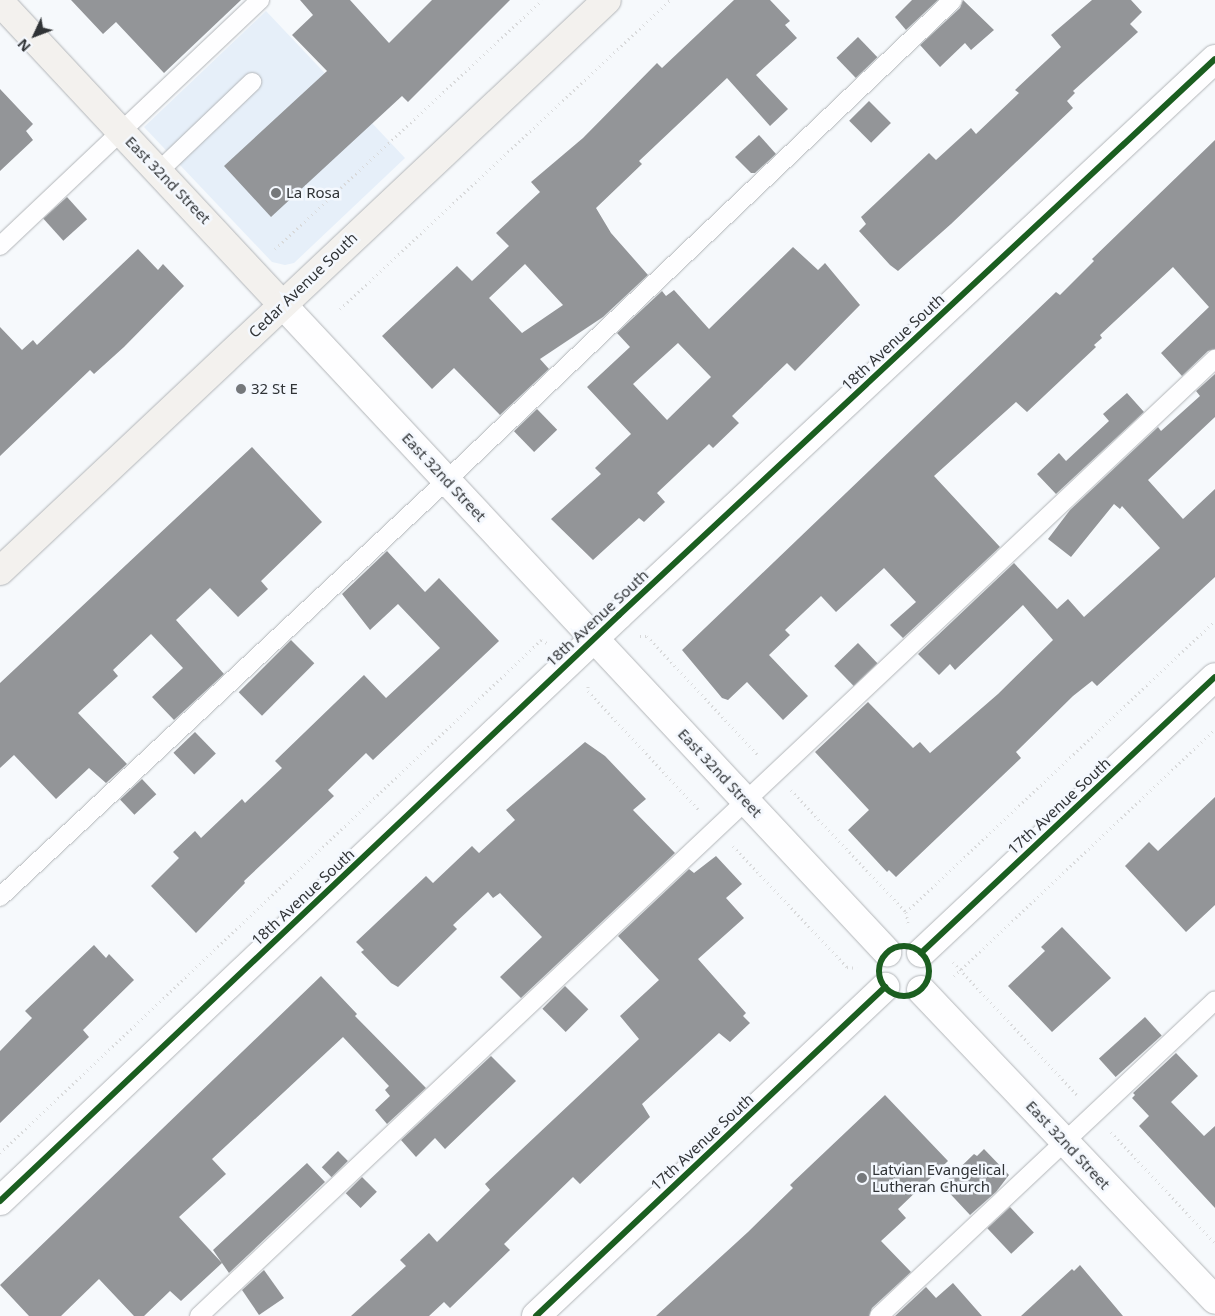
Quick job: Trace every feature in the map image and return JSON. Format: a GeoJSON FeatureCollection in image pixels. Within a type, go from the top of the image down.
{"type":"FeatureCollection","features":[{"type":"Feature","properties":{"kind":"main road","name":"Cedar Avenue South"},"geometry":{"type":"LineString","coordinates":[[0,571],[607,0]]}},
{"type":"Feature","properties":{"kind":"main road","name":"East 32nd Street"},"geometry":{"type":"LineString","coordinates":[[0,2],[282,304]]}},
{"type":"Feature","properties":{"kind":"street","name":"18th Avenue South"},"geometry":{"type":"LineString","coordinates":[[0,1201],[594,638],[1215,59]]}},
{"type":"Feature","properties":{"kind":"street","name":"East 32nd Street"},"geometry":{"type":"LineString","coordinates":[[282,304],[887,952]]}},
{"type":"Feature","properties":{"kind":"street","name":"17th Avenue South"},"geometry":{"type":"LineString","coordinates":[[921,953],[1215,677]]}},
{"type":"Feature","properties":{"kind":"street"},"geometry":{"type":"LineString","coordinates":[[900,946],[910,946],[921,953],[929,970],[921,990],[907,996],[896,994],[885,987],[879,969],[887,952],[900,946]]}},
{"type":"Feature","properties":{"kind":"street","name":"17th Avenue South"},"geometry":{"type":"LineString","coordinates":[[536,1316],[885,987]]}},
{"type":"Feature","properties":{"kind":"street","name":"East 32nd Street"},"geometry":{"type":"LineString","coordinates":[[921,990],[1215,1301]]}},
{"type":"Feature","properties":{"kind":"street"},"geometry":{"type":"LineString","coordinates":[[1199,1316],[1215,1301]]}},
{"type":"Feature","properties":{"kind":"lane"},"geometry":{"type":"LineString","coordinates":[[0,246],[260,0]]}},
{"type":"Feature","properties":{"kind":"lane"},"geometry":{"type":"LineString","coordinates":[[0,897],[447,480],[953,0]]}},
{"type":"Feature","properties":{"kind":"lane"},"geometry":{"type":"LineString","coordinates":[[158,171],[252,82]]}},
{"type":"Feature","properties":{"kind":"lane"},"geometry":{"type":"LineString","coordinates":[[199,1316],[1215,359]]}},
{"type":"Feature","properties":{"kind":"lane"},"geometry":{"type":"LineString","coordinates":[[879,1316],[1066,1143],[1215,1001]]}},
{"type":"Feature","properties":{"kind":"path"},"geometry":{"type":"LineString","coordinates":[[274,248],[542,0]]}},
{"type":"Feature","properties":{"kind":"path"},"geometry":{"type":"LineString","coordinates":[[340,309],[670,0]]}},
{"type":"Feature","properties":{"kind":"path"},"geometry":{"type":"LineString","coordinates":[[906,912],[1215,621]]}},
{"type":"Feature","properties":{"kind":"path"},"geometry":{"type":"LineString","coordinates":[[0,1153],[542,640],[548,643]]}},
{"type":"Feature","properties":{"kind":"path"},"geometry":{"type":"LineString","coordinates":[[954,976],[1215,729]]}},
{"type":"Feature","properties":{"kind":"shaded area"},"geometry":{"type":"Polygon","coordinates":[[[266,11],[405,158],[294,263],[285,265],[272,262],[144,127],[266,11]]]}},
{"type":"Feature","properties":{"kind":"building"},"geometry":{"type":"Polygon","coordinates":[[[71,0],[241,0],[164,73],[116,22],[103,34],[71,0]]]}},
{"type":"Feature","properties":{"kind":"building"},"geometry":{"type":"Polygon","coordinates":[[[300,0],[350,0],[389,43],[432,0],[510,0],[408,102],[402,96],[271,217],[224,166],[327,71],[292,35],[313,15],[300,0]]]}},
{"type":"Feature","properties":{"kind":"building"},"geometry":{"type":"Polygon","coordinates":[[[734,0],[770,0],[790,21],[785,25],[797,38],[756,75],[788,109],[770,126],[727,78],[639,161],[642,164],[596,208],[611,233],[648,275],[603,317],[540,359],[549,369],[500,415],[454,368],[432,389],[382,336],[457,266],[472,281],[509,246],[496,233],[540,192],[531,182],[583,138],[657,63],[662,68],[734,0]],[[525,264],[489,298],[522,333],[563,305],[525,264]]]}},
{"type":"Feature","properties":{"kind":"building"},"geometry":{"type":"Polygon","coordinates":[[[912,0],[938,0],[906,30],[895,17],[912,0]]]}},
{"type":"Feature","properties":{"kind":"building"},"geometry":{"type":"Polygon","coordinates":[[[963,0],[994,30],[971,50],[965,43],[940,67],[920,45],[960,8],[963,0]]]}},
{"type":"Feature","properties":{"kind":"building"},"geometry":{"type":"Polygon","coordinates":[[[1092,0],[1131,0],[1142,12],[1130,24],[1138,32],[1073,91],[1075,93],[1067,101],[1073,108],[951,224],[898,271],[890,265],[859,231],[866,224],[861,217],[929,153],[936,160],[971,128],[976,134],[1019,93],[1015,90],[1061,47],[1051,35],[1092,0]]]}},
{"type":"Feature","properties":{"kind":"building"},"geometry":{"type":"Polygon","coordinates":[[[858,37],[877,57],[856,78],[836,58],[858,37]]]}},
{"type":"Feature","properties":{"kind":"building"},"geometry":{"type":"Polygon","coordinates":[[[0,89],[33,124],[26,131],[33,140],[0,171],[0,89]]]}},
{"type":"Feature","properties":{"kind":"building"},"geometry":{"type":"Polygon","coordinates":[[[869,101],[891,123],[871,143],[849,121],[869,101]]]}},
{"type":"Feature","properties":{"kind":"building"},"geometry":{"type":"Polygon","coordinates":[[[759,135],[776,154],[755,173],[751,173],[735,157],[759,135]]]}},
{"type":"Feature","properties":{"kind":"building"},"geometry":{"type":"Polygon","coordinates":[[[1215,140],[1215,349],[1208,351],[1182,376],[1161,353],[1209,307],[1173,267],[1100,335],[1102,338],[1094,345],[1096,347],[1027,412],[1016,402],[934,476],[1000,547],[903,638],[890,625],[916,602],[884,568],[836,612],[821,596],[785,630],[790,635],[769,655],[808,696],[783,720],[747,682],[728,700],[722,698],[682,650],[1056,292],[1060,295],[1094,261],[1092,259],[1215,140]]]}},
{"type":"Feature","properties":{"kind":"building"},"geometry":{"type":"Polygon","coordinates":[[[67,197],[87,219],[63,241],[43,218],[67,197]]]}},
{"type":"Feature","properties":{"kind":"building"},"geometry":{"type":"Polygon","coordinates":[[[793,247],[818,270],[825,263],[860,305],[795,371],[787,363],[732,416],[739,423],[713,448],[709,444],[657,493],[665,502],[644,522],[639,518],[593,560],[551,519],[601,474],[595,468],[631,434],[587,387],[630,347],[617,333],[662,291],[666,296],[674,290],[709,329],[793,247]],[[678,343],[633,384],[667,420],[711,377],[678,343]]]}},
{"type":"Feature","properties":{"kind":"building"},"geometry":{"type":"Polygon","coordinates":[[[138,249],[158,270],[163,264],[184,286],[124,347],[94,374],[90,370],[0,456],[0,327],[22,350],[33,340],[37,345],[138,249]]]}},
{"type":"Feature","properties":{"kind":"building"},"geometry":{"type":"Polygon","coordinates":[[[1215,374],[1215,417],[1148,480],[1183,519],[1215,489],[1215,577],[1097,686],[1092,681],[1073,696],[1016,752],[1021,758],[896,877],[889,870],[887,872],[848,830],[869,810],[815,752],[868,702],[913,748],[920,742],[930,753],[998,694],[1053,640],[1023,605],[955,670],[950,664],[939,675],[918,654],[1014,563],[1057,609],[1068,599],[1084,617],[1160,548],[1122,506],[1120,509],[1114,504],[1071,557],[1048,539],[1070,510],[1158,427],[1161,431],[1200,396],[1196,391],[1215,374]]]}},
{"type":"Feature","properties":{"kind":"building"},"geometry":{"type":"Polygon","coordinates":[[[1127,393],[1144,412],[1056,494],[1037,474],[1059,453],[1066,461],[1109,421],[1103,414],[1127,393]]]}},
{"type":"Feature","properties":{"kind":"building"},"geometry":{"type":"Polygon","coordinates":[[[537,409],[557,430],[534,452],[514,431],[537,409]]]}},
{"type":"Feature","properties":{"kind":"building"},"geometry":{"type":"Polygon","coordinates":[[[252,447],[322,522],[261,581],[268,589],[238,617],[210,588],[176,620],[224,674],[174,720],[152,697],[183,668],[151,634],[113,670],[118,676],[78,713],[127,764],[106,783],[89,768],[56,799],[14,755],[0,768],[0,683],[252,447]]]}},
{"type":"Feature","properties":{"kind":"building"},"geometry":{"type":"Polygon","coordinates":[[[387,551],[425,592],[439,578],[499,641],[373,760],[366,753],[328,790],[334,796],[244,881],[245,883],[196,933],[151,886],[179,858],[173,852],[195,831],[201,838],[242,799],[245,803],[282,768],[275,761],[364,675],[386,698],[440,648],[398,604],[370,630],[342,594],[387,551]]]}},
{"type":"Feature","properties":{"kind":"building"},"geometry":{"type":"Polygon","coordinates":[[[291,640],[314,663],[262,716],[239,692],[291,640]]]}},
{"type":"Feature","properties":{"kind":"building"},"geometry":{"type":"Polygon","coordinates":[[[858,643],[877,663],[854,686],[834,666],[858,643]]]}},
{"type":"Feature","properties":{"kind":"building"},"geometry":{"type":"Polygon","coordinates":[[[195,732],[216,754],[194,774],[173,753],[195,732]]]}},
{"type":"Feature","properties":{"kind":"building"},"geometry":{"type":"Polygon","coordinates":[[[585,742],[605,756],[646,799],[633,810],[675,853],[521,998],[500,977],[542,937],[500,893],[493,898],[488,892],[453,925],[457,929],[398,987],[391,983],[361,952],[364,950],[356,942],[426,876],[433,883],[472,846],[479,853],[515,820],[506,810],[585,742]]]}},
{"type":"Feature","properties":{"kind":"building"},"geometry":{"type":"Polygon","coordinates":[[[142,779],[156,794],[134,815],[120,799],[142,779]]]}},
{"type":"Feature","properties":{"kind":"building"},"geometry":{"type":"Polygon","coordinates":[[[1215,797],[1215,905],[1186,932],[1125,866],[1149,842],[1158,851],[1215,797]]]}},
{"type":"Feature","properties":{"kind":"building"},"geometry":{"type":"Polygon","coordinates":[[[716,856],[742,884],[726,898],[744,918],[698,959],[746,1013],[743,1016],[750,1023],[730,1042],[719,1033],[642,1104],[650,1117],[580,1184],[573,1177],[504,1244],[510,1250],[450,1308],[444,1302],[429,1316],[351,1316],[406,1266],[400,1260],[429,1233],[437,1242],[490,1190],[485,1184],[639,1039],[620,1016],[659,980],[618,936],[689,869],[694,873],[716,856]]]}},
{"type":"Feature","properties":{"kind":"building"},"geometry":{"type":"Polygon","coordinates":[[[1062,927],[1111,978],[1052,1032],[1008,986],[1045,951],[1041,947],[1062,927]]]}},
{"type":"Feature","properties":{"kind":"building"},"geometry":{"type":"Polygon","coordinates":[[[94,945],[106,958],[109,954],[134,980],[83,1030],[89,1037],[0,1123],[0,1051],[32,1018],[25,1011],[94,945]]]}},
{"type":"Feature","properties":{"kind":"building"},"geometry":{"type":"Polygon","coordinates":[[[321,976],[357,1014],[355,1016],[426,1088],[387,1124],[375,1110],[390,1096],[385,1090],[389,1086],[343,1037],[212,1159],[226,1174],[179,1217],[222,1263],[181,1301],[170,1291],[144,1316],[134,1316],[99,1279],[61,1316],[29,1316],[0,1285],[321,976]]]}},
{"type":"Feature","properties":{"kind":"building"},"geometry":{"type":"Polygon","coordinates":[[[565,986],[588,1009],[566,1032],[542,1009],[565,986]]]}},
{"type":"Feature","properties":{"kind":"building"},"geometry":{"type":"Polygon","coordinates":[[[1145,1017],[1162,1036],[1116,1077],[1099,1058],[1145,1017]]]}},
{"type":"Feature","properties":{"kind":"building"},"geometry":{"type":"Polygon","coordinates":[[[1176,1053],[1198,1076],[1171,1102],[1204,1136],[1215,1126],[1215,1208],[1139,1126],[1149,1116],[1132,1098],[1135,1095],[1133,1093],[1176,1053]]]}},
{"type":"Feature","properties":{"kind":"building"},"geometry":{"type":"Polygon","coordinates":[[[491,1056],[516,1081],[445,1149],[435,1138],[416,1157],[401,1140],[491,1056]]]}},
{"type":"Feature","properties":{"kind":"building"},"geometry":{"type":"Polygon","coordinates":[[[885,1095],[948,1161],[898,1209],[906,1218],[881,1241],[911,1272],[872,1308],[869,1316],[656,1316],[748,1232],[793,1188],[790,1185],[885,1095]]]}},
{"type":"Feature","properties":{"kind":"building"},"geometry":{"type":"Polygon","coordinates":[[[984,1149],[1009,1175],[996,1192],[970,1215],[942,1185],[974,1154],[977,1156],[984,1149]]]}},
{"type":"Feature","properties":{"kind":"building"},"geometry":{"type":"Polygon","coordinates":[[[338,1151],[348,1161],[332,1177],[322,1167],[338,1151]]]}},
{"type":"Feature","properties":{"kind":"building"},"geometry":{"type":"Polygon","coordinates":[[[307,1163],[325,1182],[229,1273],[213,1250],[307,1163]]]}},
{"type":"Feature","properties":{"kind":"building"},"geometry":{"type":"Polygon","coordinates":[[[362,1177],[377,1192],[361,1208],[346,1193],[362,1177]]]}},
{"type":"Feature","properties":{"kind":"building"},"geometry":{"type":"Polygon","coordinates":[[[1010,1207],[1034,1233],[1011,1254],[987,1228],[1010,1207]]]}},
{"type":"Feature","properties":{"kind":"building"},"geometry":{"type":"Polygon","coordinates":[[[1080,1265],[1123,1316],[1021,1316],[1072,1269],[1074,1271],[1080,1265]]]}},
{"type":"Feature","properties":{"kind":"building"},"geometry":{"type":"Polygon","coordinates":[[[264,1270],[284,1298],[259,1315],[242,1290],[264,1270]]]}},
{"type":"Feature","properties":{"kind":"building"},"geometry":{"type":"Polygon","coordinates":[[[953,1283],[982,1316],[895,1316],[926,1287],[936,1298],[953,1283]]]}},
{"type":"Feature","properties":{"kind":"cycle path"},"geometry":{"type":"LineString","coordinates":[[0,1201],[619,615],[1215,59]]}},
{"type":"Feature","properties":{"kind":"cycle path"},"geometry":{"type":"LineString","coordinates":[[921,953],[1215,677]]}},
{"type":"Feature","properties":{"kind":"cycle path"},"geometry":{"type":"LineString","coordinates":[[904,946],[918,950],[925,957],[929,971],[925,985],[918,992],[904,996],[890,992],[883,985],[879,971],[883,957],[890,950],[904,946]]}},
{"type":"Feature","properties":{"kind":"cycle path"},"geometry":{"type":"LineString","coordinates":[[536,1316],[885,987]]}},
{"type":"Feature","properties":{"kind":"place","name":"La Rosa"},"geometry":{"type":"Point","coordinates":[276,193]}},
{"type":"Feature","properties":{"kind":"place","name":"32 St E"},"geometry":{"type":"Point","coordinates":[241,389]}},
{"type":"Feature","properties":{"kind":"place","name":"Latvian Evangelical Lutheran Church"},"geometry":{"type":"Point","coordinates":[862,1178]}}]}
